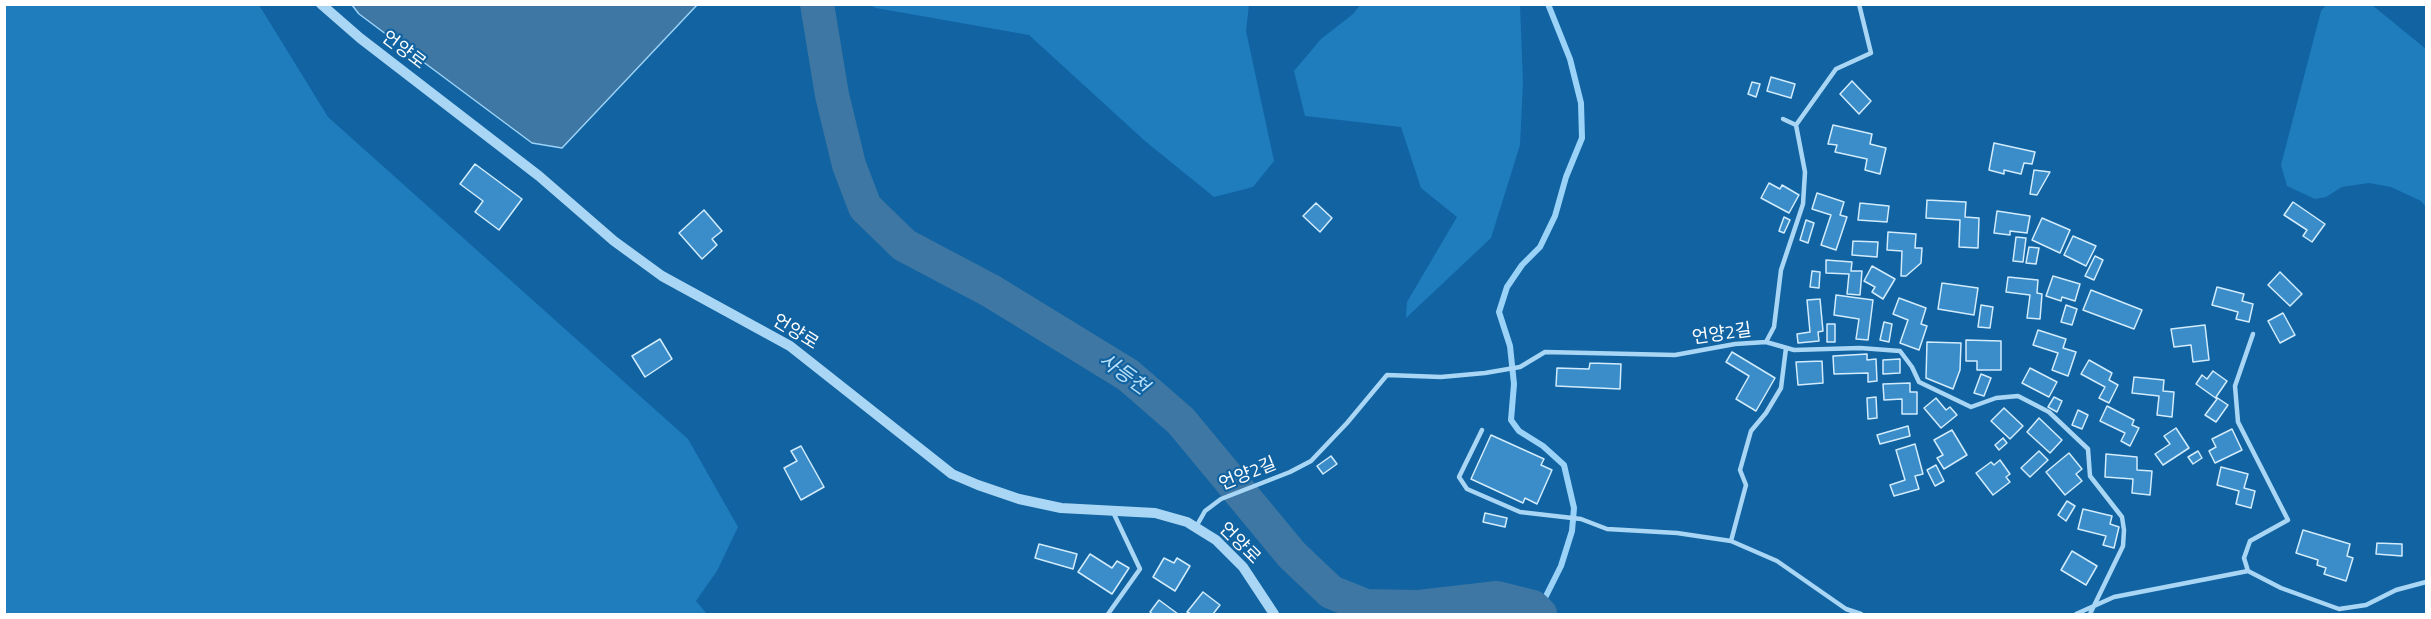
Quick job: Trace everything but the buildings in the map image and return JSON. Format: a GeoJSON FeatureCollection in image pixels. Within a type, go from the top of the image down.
{"type":"FeatureCollection","features":[{"type":"Feature","properties":{"kind":"street","name":"언양로"},"geometry":{"type":"LineString","coordinates":[[321,4],[360,38],[539,176],[614,241],[662,276],[790,346],[952,474],[1029,501],[1061,508],[1155,513],[1187,522],[1216,540],[1243,567],[1274,615]]}},
{"type":"Feature","properties":{"kind":"lane"},"geometry":{"type":"LineString","coordinates":[[1766,342],[1774,327],[1781,270],[1803,204],[1805,172],[1796,125],[1836,69],[1871,53],[1859,4]]}},
{"type":"Feature","properties":{"kind":"lane"},"geometry":{"type":"LineString","coordinates":[[1783,119],[1796,125]]}},
{"type":"Feature","properties":{"kind":"lane"},"geometry":{"type":"LineString","coordinates":[[2248,571],[2244,558],[2250,542],[2288,520],[2238,422],[2235,386],[2253,334]]}},
{"type":"Feature","properties":{"kind":"lane","name":"언양2길"},"geometry":{"type":"LineString","coordinates":[[1196,527],[1205,511],[1221,499],[1290,472],[1311,461],[1347,423],[1387,375],[1441,377],[1507,369],[1520,367],[1545,352],[1675,355],[1735,344],[1766,342],[1794,350],[1860,348],[1900,351],[1912,367],[1919,382],[1971,407],[1996,398],[2018,396],[2049,412],[2088,449],[2090,476],[2122,517],[2124,530],[2123,546],[2090,615]]}},
{"type":"Feature","properties":{"kind":"lane"},"geometry":{"type":"LineString","coordinates":[[1731,541],[1746,485],[1740,470],[1751,431],[1767,413],[1781,388],[1786,348]]}},
{"type":"Feature","properties":{"kind":"lane"},"geometry":{"type":"LineString","coordinates":[[1482,430],[1459,477],[1467,489],[1520,512],[1581,519],[1607,529],[1677,533],[1731,541],[1777,561],[1846,609],[1860,614]]}},
{"type":"Feature","properties":{"kind":"lane"},"geometry":{"type":"LineString","coordinates":[[1108,615],[1140,569],[1112,509]]}},
{"type":"Feature","properties":{"kind":"lane"},"geometry":{"type":"LineString","coordinates":[[2076,615],[2114,597],[2136,591],[2248,571],[2281,588],[2339,609],[2366,605],[2396,590],[2427,582]]}},
{"type":"Feature","properties":{"kind":"shaded area"},"geometry":{"type":"Polygon","coordinates":[[[1361,4],[1520,5],[1523,83],[1520,145],[1491,238],[1406,318],[1407,302],[1457,217],[1421,188],[1401,127],[1305,116],[1294,71],[1321,39],[1353,14],[1361,4]]]}},
{"type":"Feature","properties":{"kind":"shaded area"},"geometry":{"type":"Polygon","coordinates":[[[2327,4],[2372,5],[2426,49],[2426,207],[2421,201],[2391,187],[2369,183],[2342,187],[2326,197],[2315,199],[2287,186],[2281,165],[2321,11],[2327,4]]]}},
{"type":"Feature","properties":{"kind":"shaded area"},"geometry":{"type":"Polygon","coordinates":[[[4,5],[259,5],[328,117],[688,439],[738,527],[717,571],[696,601],[707,614],[5,614],[4,5]]]}},
{"type":"Feature","properties":{"kind":"shaded area"},"geometry":{"type":"Polygon","coordinates":[[[352,5],[697,5],[562,148],[532,143],[359,14],[352,5]]]}},
{"type":"Feature","properties":{"kind":"shaded area"},"geometry":{"type":"Polygon","coordinates":[[[870,5],[1249,5],[1246,31],[1274,161],[1253,187],[1214,197],[1145,141],[1029,35],[876,8],[870,5]]]}},
{"type":"Feature","properties":{"kind":"waterway","name":"사등천"},"geometry":{"type":"LineString","coordinates":[[817,4],[832,95],[849,165],[865,207],[904,245],[991,291],[1128,375],[1181,421],[1292,555],[1331,592],[1366,606],[1419,607],[1497,598],[1533,607],[1540,614]]}},
{"type":"Feature","properties":{"kind":"waterway"},"geometry":{"type":"LineString","coordinates":[[1538,612],[1561,566],[1572,531],[1574,508],[1564,465],[1543,446],[1519,431],[1511,420],[1514,384],[1510,346],[1499,312],[1507,287],[1522,265],[1540,247],[1555,216],[1566,177],[1582,138],[1581,103],[1570,59],[1548,4]]}}]}
